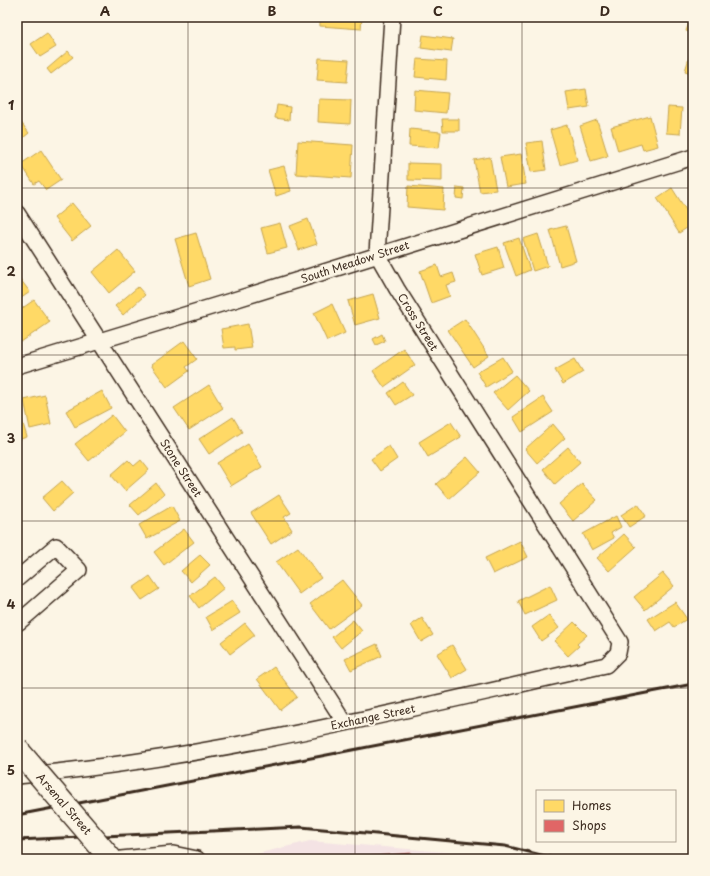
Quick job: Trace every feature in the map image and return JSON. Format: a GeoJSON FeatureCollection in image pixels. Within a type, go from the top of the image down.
{"type":"FeatureCollection","features":[{"type":"Feature","properties":{"kind":"highway","name":"Arsenal Street"},"geometry":{"type":"LineString","coordinates":[[17,749],[111,859]]}},
{"type":"Feature","properties":{"kind":"street"},"geometry":{"type":"LineString","coordinates":[[377,254],[392,17]]}},
{"type":"Feature","properties":{"kind":"street","name":"South Meadow Street"},"geometry":{"type":"LineString","coordinates":[[17,366],[693,157]]}},
{"type":"Feature","properties":{"kind":"street","name":"Stone Street"},"geometry":{"type":"LineString","coordinates":[[17,213],[345,723]]}},
{"type":"Feature","properties":{"kind":"street","name":"Cross Street"},"geometry":{"type":"LineString","coordinates":[[377,254],[397,289],[587,590]]}},
{"type":"Feature","properties":{"kind":"street"},"geometry":{"type":"LineString","coordinates":[[17,579],[56,546],[79,570],[18,622]]}},
{"type":"Feature","properties":{"kind":"street","name":"Exchange Street"},"geometry":{"type":"LineString","coordinates":[[17,776],[110,766],[170,757],[345,723],[606,665],[618,653],[620,642],[587,590]]}},
{"type":"Feature","properties":{"kind":"street"},"geometry":{"type":"LineString","coordinates":[[121,859],[174,854],[198,859]]}},
{"type":"Feature","properties":{"kind":"shaded area"},"geometry":{"type":"Polygon","coordinates":[[[310,841],[470,854],[474,859],[236,859],[310,841]]]}},
{"type":"Feature","properties":{"kind":"building: Homes"},"geometry":{"type":"Polygon","coordinates":[[[320,17],[362,17],[361,29],[320,26],[320,17]]]}},
{"type":"Feature","properties":{"kind":"building: Homes"},"geometry":{"type":"Polygon","coordinates":[[[691,17],[693,17],[693,33],[686,31],[691,17]]]}},
{"type":"Feature","properties":{"kind":"building: Homes"},"geometry":{"type":"Polygon","coordinates":[[[47,33],[56,47],[40,57],[31,44],[47,33]]]}},
{"type":"Feature","properties":{"kind":"building: Homes"},"geometry":{"type":"Polygon","coordinates":[[[423,35],[453,39],[451,52],[421,48],[423,35]]]}},
{"type":"Feature","properties":{"kind":"building: Homes"},"geometry":{"type":"Polygon","coordinates":[[[68,51],[73,57],[51,74],[47,69],[68,51]]]}},
{"type":"Feature","properties":{"kind":"building: Homes"},"geometry":{"type":"Polygon","coordinates":[[[693,56],[693,74],[685,71],[689,58],[693,56]]]}},
{"type":"Feature","properties":{"kind":"building: Homes"},"geometry":{"type":"Polygon","coordinates":[[[319,58],[349,60],[347,82],[317,80],[319,58]]]}},
{"type":"Feature","properties":{"kind":"building: Homes"},"geometry":{"type":"Polygon","coordinates":[[[417,59],[447,61],[446,80],[415,77],[417,59]]]}},
{"type":"Feature","properties":{"kind":"building: Homes"},"geometry":{"type":"Polygon","coordinates":[[[586,89],[589,107],[569,110],[566,92],[586,89]]]}},
{"type":"Feature","properties":{"kind":"building: Homes"},"geometry":{"type":"Polygon","coordinates":[[[415,90],[448,93],[446,113],[414,110],[415,90]]]}},
{"type":"Feature","properties":{"kind":"building: Homes"},"geometry":{"type":"Polygon","coordinates":[[[693,98],[693,111],[689,100],[693,98]]]}},
{"type":"Feature","properties":{"kind":"building: Homes"},"geometry":{"type":"Polygon","coordinates":[[[319,99],[351,100],[350,124],[318,122],[319,99]]]}},
{"type":"Feature","properties":{"kind":"building: Homes"},"geometry":{"type":"Polygon","coordinates":[[[277,105],[290,107],[289,120],[275,118],[277,105]]]}},
{"type":"Feature","properties":{"kind":"building: Homes"},"geometry":{"type":"Polygon","coordinates":[[[668,107],[682,108],[680,134],[666,133],[668,107]]]}},
{"type":"Feature","properties":{"kind":"building: Homes"},"geometry":{"type":"Polygon","coordinates":[[[650,116],[658,146],[643,150],[641,144],[618,151],[611,127],[650,116]]]}},
{"type":"Feature","properties":{"kind":"building: Homes"},"geometry":{"type":"Polygon","coordinates":[[[442,119],[459,119],[459,131],[443,131],[442,119]]]}},
{"type":"Feature","properties":{"kind":"building: Homes"},"geometry":{"type":"Polygon","coordinates":[[[597,120],[608,156],[591,161],[580,126],[597,120]]]}},
{"type":"Feature","properties":{"kind":"building: Homes"},"geometry":{"type":"Polygon","coordinates":[[[20,121],[29,133],[17,143],[17,124],[20,121]]]}},
{"type":"Feature","properties":{"kind":"building: Homes"},"geometry":{"type":"Polygon","coordinates":[[[567,125],[577,160],[560,165],[550,130],[567,125]]]}},
{"type":"Feature","properties":{"kind":"building: Homes"},"geometry":{"type":"Polygon","coordinates":[[[410,129],[441,132],[439,148],[409,146],[410,129]]]}},
{"type":"Feature","properties":{"kind":"building: Homes"},"geometry":{"type":"Polygon","coordinates":[[[298,141],[353,145],[351,178],[296,174],[298,141]]]}},
{"type":"Feature","properties":{"kind":"building: Homes"},"geometry":{"type":"Polygon","coordinates":[[[542,141],[546,170],[531,172],[526,143],[542,141]]]}},
{"type":"Feature","properties":{"kind":"building: Homes"},"geometry":{"type":"Polygon","coordinates":[[[41,150],[61,180],[46,190],[39,181],[34,184],[21,164],[41,150]]]}},
{"type":"Feature","properties":{"kind":"building: Homes"},"geometry":{"type":"Polygon","coordinates":[[[521,154],[526,184],[506,187],[500,157],[521,154]]]}},
{"type":"Feature","properties":{"kind":"building: Homes"},"geometry":{"type":"Polygon","coordinates":[[[490,157],[496,190],[480,192],[474,160],[490,157]]]}},
{"type":"Feature","properties":{"kind":"building: Homes"},"geometry":{"type":"Polygon","coordinates":[[[408,163],[442,164],[442,181],[408,180],[408,163]]]}},
{"type":"Feature","properties":{"kind":"building: Homes"},"geometry":{"type":"Polygon","coordinates":[[[284,166],[291,191],[276,196],[268,170],[284,166]]]}},
{"type":"Feature","properties":{"kind":"building: Homes"},"geometry":{"type":"Polygon","coordinates":[[[408,186],[444,189],[443,210],[407,207],[408,186]]]}},
{"type":"Feature","properties":{"kind":"building: Homes"},"geometry":{"type":"Polygon","coordinates":[[[693,186],[693,199],[689,187],[693,186]]]}},
{"type":"Feature","properties":{"kind":"building: Homes"},"geometry":{"type":"Polygon","coordinates":[[[457,187],[464,188],[463,199],[456,198],[457,187]]]}},
{"type":"Feature","properties":{"kind":"building: Homes"},"geometry":{"type":"Polygon","coordinates":[[[672,188],[693,221],[693,224],[679,233],[657,198],[672,188]]]}},
{"type":"Feature","properties":{"kind":"building: Homes"},"geometry":{"type":"Polygon","coordinates":[[[72,203],[91,226],[72,241],[54,218],[72,203]]]}},
{"type":"Feature","properties":{"kind":"building: Homes"},"geometry":{"type":"Polygon","coordinates":[[[308,219],[317,244],[299,250],[290,226],[308,219]]]}},
{"type":"Feature","properties":{"kind":"building: Homes"},"geometry":{"type":"Polygon","coordinates":[[[280,223],[287,248],[268,253],[261,228],[280,223]]]}},
{"type":"Feature","properties":{"kind":"building: Homes"},"geometry":{"type":"Polygon","coordinates":[[[566,226],[576,261],[560,266],[550,230],[566,226]]]}},
{"type":"Feature","properties":{"kind":"building: Homes"},"geometry":{"type":"Polygon","coordinates":[[[196,233],[210,279],[189,286],[175,239],[196,233]]]}},
{"type":"Feature","properties":{"kind":"building: Homes"},"geometry":{"type":"Polygon","coordinates":[[[538,234],[548,266],[533,271],[523,239],[538,234]]]}},
{"type":"Feature","properties":{"kind":"building: Homes"},"geometry":{"type":"Polygon","coordinates":[[[519,238],[530,270],[516,276],[504,243],[519,238]]]}},
{"type":"Feature","properties":{"kind":"building: Homes"},"geometry":{"type":"Polygon","coordinates":[[[498,247],[504,268],[482,275],[475,254],[498,247]]]}},
{"type":"Feature","properties":{"kind":"building: Homes"},"geometry":{"type":"Polygon","coordinates":[[[118,250],[135,271],[109,293],[92,272],[118,250]]]}},
{"type":"Feature","properties":{"kind":"building: Homes"},"geometry":{"type":"Polygon","coordinates":[[[437,265],[441,277],[453,273],[456,282],[446,285],[450,296],[431,303],[420,271],[437,265]]]}},
{"type":"Feature","properties":{"kind":"building: Homes"},"geometry":{"type":"Polygon","coordinates":[[[17,275],[30,292],[17,301],[17,275]]]}},
{"type":"Feature","properties":{"kind":"building: Homes"},"geometry":{"type":"Polygon","coordinates":[[[138,287],[145,295],[123,315],[115,306],[138,287]]]}},
{"type":"Feature","properties":{"kind":"building: Homes"},"geometry":{"type":"Polygon","coordinates":[[[373,294],[380,318],[355,325],[348,301],[373,294]]]}},
{"type":"Feature","properties":{"kind":"building: Homes"},"geometry":{"type":"Polygon","coordinates":[[[34,300],[50,322],[21,342],[17,337],[17,312],[34,300]]]}},
{"type":"Feature","properties":{"kind":"building: Homes"},"geometry":{"type":"Polygon","coordinates":[[[332,304],[345,333],[327,341],[314,313],[332,304]]]}},
{"type":"Feature","properties":{"kind":"building: Homes"},"geometry":{"type":"Polygon","coordinates":[[[465,319],[489,356],[473,367],[448,330],[465,319]]]}},
{"type":"Feature","properties":{"kind":"building: Homes"},"geometry":{"type":"Polygon","coordinates":[[[248,324],[252,348],[235,350],[235,347],[224,348],[221,329],[248,324]]]}},
{"type":"Feature","properties":{"kind":"building: Homes"},"geometry":{"type":"Polygon","coordinates":[[[382,334],[385,341],[376,345],[373,339],[382,334]]]}},
{"type":"Feature","properties":{"kind":"building: Homes"},"geometry":{"type":"Polygon","coordinates":[[[184,341],[197,359],[186,367],[189,371],[167,387],[151,365],[184,341]]]}},
{"type":"Feature","properties":{"kind":"building: Homes"},"geometry":{"type":"Polygon","coordinates":[[[404,349],[415,365],[384,387],[373,371],[404,349]]]}},
{"type":"Feature","properties":{"kind":"building: Homes"},"geometry":{"type":"Polygon","coordinates":[[[503,357],[512,371],[486,387],[477,372],[503,357]]]}},
{"type":"Feature","properties":{"kind":"building: Homes"},"geometry":{"type":"Polygon","coordinates":[[[575,359],[583,372],[563,384],[555,370],[575,359]]]}},
{"type":"Feature","properties":{"kind":"building: Homes"},"geometry":{"type":"Polygon","coordinates":[[[515,375],[529,391],[508,410],[493,393],[515,375]]]}},
{"type":"Feature","properties":{"kind":"building: Homes"},"geometry":{"type":"Polygon","coordinates":[[[403,382],[412,395],[396,405],[388,393],[403,382]]]}},
{"type":"Feature","properties":{"kind":"building: Homes"},"geometry":{"type":"Polygon","coordinates":[[[209,385],[223,408],[189,430],[174,408],[209,385]]]}},
{"type":"Feature","properties":{"kind":"building: Homes"},"geometry":{"type":"Polygon","coordinates":[[[102,391],[111,408],[75,427],[66,411],[102,391]]]}},
{"type":"Feature","properties":{"kind":"building: Homes"},"geometry":{"type":"Polygon","coordinates":[[[45,395],[51,424],[30,429],[24,400],[45,395]]]}},
{"type":"Feature","properties":{"kind":"building: Homes"},"geometry":{"type":"Polygon","coordinates":[[[543,397],[553,412],[522,432],[513,417],[543,397]]]}},
{"type":"Feature","properties":{"kind":"building: Homes"},"geometry":{"type":"Polygon","coordinates":[[[17,404],[27,437],[17,440],[17,404]]]}},
{"type":"Feature","properties":{"kind":"building: Homes"},"geometry":{"type":"Polygon","coordinates":[[[112,415],[125,432],[89,461],[75,444],[112,415]]]}},
{"type":"Feature","properties":{"kind":"building: Homes"},"geometry":{"type":"Polygon","coordinates":[[[233,417],[242,432],[209,454],[199,439],[233,417]]]}},
{"type":"Feature","properties":{"kind":"building: Homes"},"geometry":{"type":"Polygon","coordinates":[[[451,422],[461,437],[428,457],[419,442],[451,422]]]}},
{"type":"Feature","properties":{"kind":"building: Homes"},"geometry":{"type":"Polygon","coordinates":[[[553,424],[565,438],[537,463],[525,449],[553,424]]]}},
{"type":"Feature","properties":{"kind":"building: Homes"},"geometry":{"type":"Polygon","coordinates":[[[248,444],[262,467],[231,486],[217,463],[248,444]]]}},
{"type":"Feature","properties":{"kind":"building: Homes"},"geometry":{"type":"Polygon","coordinates":[[[389,446],[397,459],[380,471],[371,459],[389,446]]]}},
{"type":"Feature","properties":{"kind":"building: Homes"},"geometry":{"type":"Polygon","coordinates":[[[568,447],[580,462],[555,484],[543,469],[568,447]]]}},
{"type":"Feature","properties":{"kind":"building: Homes"},"geometry":{"type":"Polygon","coordinates":[[[467,457],[480,472],[449,499],[436,484],[467,457]]]}},
{"type":"Feature","properties":{"kind":"building: Homes"},"geometry":{"type":"Polygon","coordinates":[[[128,460],[134,466],[141,460],[149,470],[125,491],[111,475],[128,460]]]}},
{"type":"Feature","properties":{"kind":"building: Homes"},"geometry":{"type":"Polygon","coordinates":[[[62,481],[73,493],[53,511],[42,498],[62,481]]]}},
{"type":"Feature","properties":{"kind":"building: Homes"},"geometry":{"type":"Polygon","coordinates":[[[156,483],[164,494],[139,515],[130,505],[156,483]]]}},
{"type":"Feature","properties":{"kind":"building: Homes"},"geometry":{"type":"Polygon","coordinates":[[[582,484],[597,500],[573,521],[559,504],[582,484]]]}},
{"type":"Feature","properties":{"kind":"building: Homes"},"geometry":{"type":"Polygon","coordinates":[[[279,495],[291,513],[284,517],[292,530],[271,544],[251,513],[279,495]]]}},
{"type":"Feature","properties":{"kind":"building: Homes"},"geometry":{"type":"Polygon","coordinates":[[[638,504],[646,516],[629,527],[621,515],[638,504]]]}},
{"type":"Feature","properties":{"kind":"building: Homes"},"geometry":{"type":"Polygon","coordinates":[[[172,506],[180,521],[147,539],[139,525],[172,506]]]}},
{"type":"Feature","properties":{"kind":"building: Homes"},"geometry":{"type":"Polygon","coordinates":[[[616,516],[621,527],[611,533],[614,538],[592,550],[583,534],[616,516]]]}},
{"type":"Feature","properties":{"kind":"building: Homes"},"geometry":{"type":"Polygon","coordinates":[[[184,529],[194,542],[164,565],[154,552],[184,529]]]}},
{"type":"Feature","properties":{"kind":"building: Homes"},"geometry":{"type":"Polygon","coordinates":[[[624,534],[636,547],[609,571],[597,558],[624,534]]]}},
{"type":"Feature","properties":{"kind":"building: Homes"},"geometry":{"type":"Polygon","coordinates":[[[520,541],[528,557],[493,574],[485,558],[520,541]]]}},
{"type":"Feature","properties":{"kind":"building: Homes"},"geometry":{"type":"Polygon","coordinates":[[[298,547],[321,578],[299,594],[276,562],[298,547]]]}},
{"type":"Feature","properties":{"kind":"building: Homes"},"geometry":{"type":"Polygon","coordinates":[[[200,555],[210,565],[191,582],[181,571],[200,555]]]}},
{"type":"Feature","properties":{"kind":"building: Homes"},"geometry":{"type":"Polygon","coordinates":[[[663,573],[674,586],[645,610],[634,597],[663,573]]]}},
{"type":"Feature","properties":{"kind":"building: Homes"},"geometry":{"type":"Polygon","coordinates":[[[150,576],[159,589],[142,600],[133,588],[150,576]]]}},
{"type":"Feature","properties":{"kind":"building: Homes"},"geometry":{"type":"Polygon","coordinates":[[[215,577],[224,588],[199,608],[190,596],[215,577]]]}},
{"type":"Feature","properties":{"kind":"building: Homes"},"geometry":{"type":"Polygon","coordinates":[[[342,580],[362,605],[329,629],[310,604],[342,580]]]}},
{"type":"Feature","properties":{"kind":"building: Homes"},"geometry":{"type":"Polygon","coordinates":[[[550,585],[557,600],[525,615],[518,601],[550,585]]]}},
{"type":"Feature","properties":{"kind":"building: Homes"},"geometry":{"type":"Polygon","coordinates":[[[232,601],[240,613],[213,630],[206,617],[232,601]]]}},
{"type":"Feature","properties":{"kind":"building: Homes"},"geometry":{"type":"Polygon","coordinates":[[[675,602],[687,619],[674,627],[670,622],[656,631],[648,619],[675,602]]]}},
{"type":"Feature","properties":{"kind":"building: Homes"},"geometry":{"type":"Polygon","coordinates":[[[549,615],[559,628],[541,641],[532,627],[549,615]]]}},
{"type":"Feature","properties":{"kind":"building: Homes"},"geometry":{"type":"Polygon","coordinates":[[[422,618],[433,635],[421,642],[411,625],[422,618]]]}},
{"type":"Feature","properties":{"kind":"building: Homes"},"geometry":{"type":"Polygon","coordinates":[[[353,620],[362,631],[341,648],[332,637],[353,620]]]}},
{"type":"Feature","properties":{"kind":"building: Homes"},"geometry":{"type":"Polygon","coordinates":[[[574,622],[587,635],[577,644],[579,646],[568,656],[554,641],[574,622]]]}},
{"type":"Feature","properties":{"kind":"building: Homes"},"geometry":{"type":"Polygon","coordinates":[[[245,623],[255,635],[230,654],[221,642],[245,623]]]}},
{"type":"Feature","properties":{"kind":"building: Homes"},"geometry":{"type":"Polygon","coordinates":[[[377,644],[382,656],[351,670],[345,659],[377,644]]]}},
{"type":"Feature","properties":{"kind":"building: Homes"},"geometry":{"type":"Polygon","coordinates":[[[452,645],[467,669],[452,678],[437,654],[452,645]]]}},
{"type":"Feature","properties":{"kind":"building: Homes"},"geometry":{"type":"Polygon","coordinates":[[[274,667],[297,697],[280,710],[257,679],[274,667]]]}},
{"type":"Feature","properties":{"kind":"building: Shops"},"geometry":{"type":"Polygon","coordinates":[[[412,853],[413,859],[335,859],[412,853]]]}},
{"type":"Feature","properties":{"kind":"railway"},"geometry":{"type":"LineString","coordinates":[[17,815],[693,684]]}},
{"type":"Feature","properties":{"kind":"railway"},"geometry":{"type":"LineString","coordinates":[[17,840],[301,827],[505,846],[557,859]]}}]}
